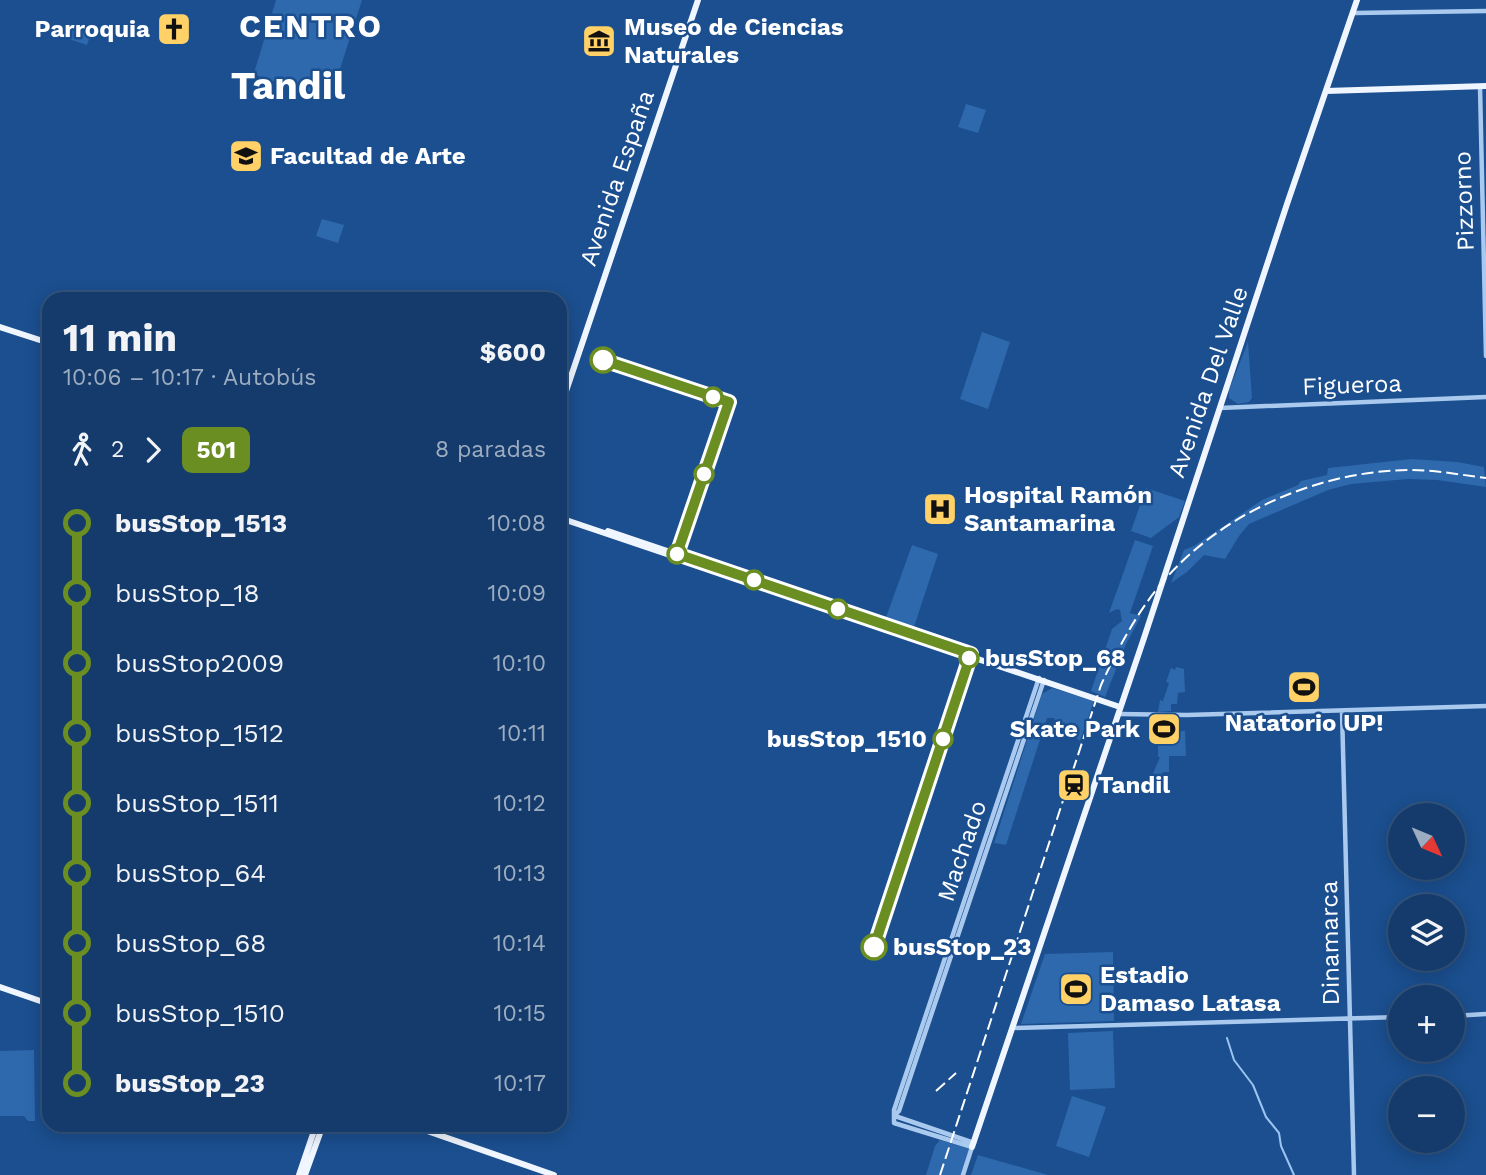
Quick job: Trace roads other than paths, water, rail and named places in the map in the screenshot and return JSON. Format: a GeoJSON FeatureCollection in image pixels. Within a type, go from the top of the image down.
{"type":"FeatureCollection","features":[{"type":"Feature","properties":{"kind":"main road","name":"Avenida España"},"geometry":{"type":"LineString","coordinates":[[567,388],[698,0]]}},
{"type":"Feature","properties":{"kind":"main road","name":"Avenida Del Valle"},"geometry":{"type":"LineString","coordinates":[[973,1145],[1357,0]]}},
{"type":"Feature","properties":{"kind":"main road"},"geometry":{"type":"LineString","coordinates":[[1326,91],[1483,87]]}},
{"type":"Feature","properties":{"kind":"main road"},"geometry":{"type":"LineString","coordinates":[[0,327],[42,341]]}},
{"type":"Feature","properties":{"kind":"main road"},"geometry":{"type":"LineString","coordinates":[[567,518],[1041,680],[1120,710]]}},
{"type":"Feature","properties":{"kind":"main road"},"geometry":{"type":"LineString","coordinates":[[0,987],[42,1002]]}},
{"type":"Feature","properties":{"kind":"main road"},"geometry":{"type":"LineString","coordinates":[[299,1175],[314,1132]]}},
{"type":"Feature","properties":{"kind":"main road"},"geometry":{"type":"LineString","coordinates":[[305,1175],[320,1132]]}},
{"type":"Feature","properties":{"kind":"main road"},"geometry":{"type":"LineString","coordinates":[[430,1132],[554,1175]]}},
{"type":"Feature","properties":{"kind":"street"},"geometry":{"type":"LineString","coordinates":[[1353,13],[1486,11]]}},
{"type":"Feature","properties":{"kind":"street","name":"Pizzorno"},"geometry":{"type":"LineString","coordinates":[[1483,87],[1486,356]]}},
{"type":"Feature","properties":{"kind":"street","name":"Figueroa"},"geometry":{"type":"LineString","coordinates":[[1220,408],[1486,397]]}},
{"type":"Feature","properties":{"kind":"street","name":"Machado"},"geometry":{"type":"LineString","coordinates":[[973,1145],[894,1123],[895,1116],[899,1111],[1041,680]]}},
{"type":"Feature","properties":{"kind":"street"},"geometry":{"type":"LineString","coordinates":[[1120,710],[1187,715],[1486,706]]}},
{"type":"Feature","properties":{"kind":"street","name":"Dinamarca"},"geometry":{"type":"LineString","coordinates":[[1342,711],[1354,1174]]}},
{"type":"Feature","properties":{"kind":"street"},"geometry":{"type":"LineString","coordinates":[[1465,1015],[1486,1014]]}},
{"type":"Feature","properties":{"kind":"street"},"geometry":{"type":"LineString","coordinates":[[1013,1028],[1388,1017]]}},
{"type":"Feature","properties":{"kind":"street"},"geometry":{"type":"LineString","coordinates":[[895,1116],[973,1145]]}},
{"type":"Feature","properties":{"kind":"street","name":"Avenida Del Valle"},"geometry":{"type":"LineString","coordinates":[[963,1175],[973,1145]]}},
{"type":"Feature","properties":{"kind":"waterway"},"geometry":{"type":"LineString","coordinates":[[1227,1038],[1234,1060],[1253,1085],[1266,1117],[1279,1133],[1281,1146],[1294,1175]]}},
{"type":"Feature","properties":{"kind":"railway"},"geometry":{"type":"LineString","coordinates":[[940,1175],[1101,685],[1128,633],[1161,584],[1212,536],[1274,500],[1308,487],[1377,472],[1412,470],[1486,478]]}},
{"type":"Feature","properties":{"kind":"railway"},"geometry":{"type":"LineString","coordinates":[[936,1091],[956,1073]]}},
{"type":"Feature","properties":{"kind":"place","name":"Parroquia"},"geometry":{"type":"Point","coordinates":[174,29]}},
{"type":"Feature","properties":{"kind":"place","name":"Museo de Ciencias Naturales"},"geometry":{"type":"Point","coordinates":[599,41]}},
{"type":"Feature","properties":{"kind":"place","name":"Facultad de Arte"},"geometry":{"type":"Point","coordinates":[246,156]}},
{"type":"Feature","properties":{"kind":"place","name":"Hospital Ramón Santamarina"},"geometry":{"type":"Point","coordinates":[940,509]}},
{"type":"Feature","properties":{"kind":"place","name":"busStop_68"},"geometry":{"type":"Point","coordinates":[969,658]}},
{"type":"Feature","properties":{"kind":"place","name":"Natatorio UP!"},"geometry":{"type":"Point","coordinates":[1304,687]}},
{"type":"Feature","properties":{"kind":"place","name":"Skate Park"},"geometry":{"type":"Point","coordinates":[1164,729]}},
{"type":"Feature","properties":{"kind":"place","name":"busStop_1510"},"geometry":{"type":"Point","coordinates":[943,739]}},
{"type":"Feature","properties":{"kind":"place","name":"Tandil"},"geometry":{"type":"Point","coordinates":[1074,785]}},
{"type":"Feature","properties":{"kind":"place","name":"busStop_23"},"geometry":{"type":"Point","coordinates":[874,947]}},
{"type":"Feature","properties":{"kind":"place","name":"Estadio Damaso Latasa"},"geometry":{"type":"Point","coordinates":[1076,989]}},
{"type":"Feature","properties":{"kind":"district","name":"CENTRO"},"geometry":{"type":"Point","coordinates":[311,26]}},
{"type":"Feature","properties":{"kind":"district","name":"Tandil"},"geometry":{"type":"Point","coordinates":[288,86]}}]}
